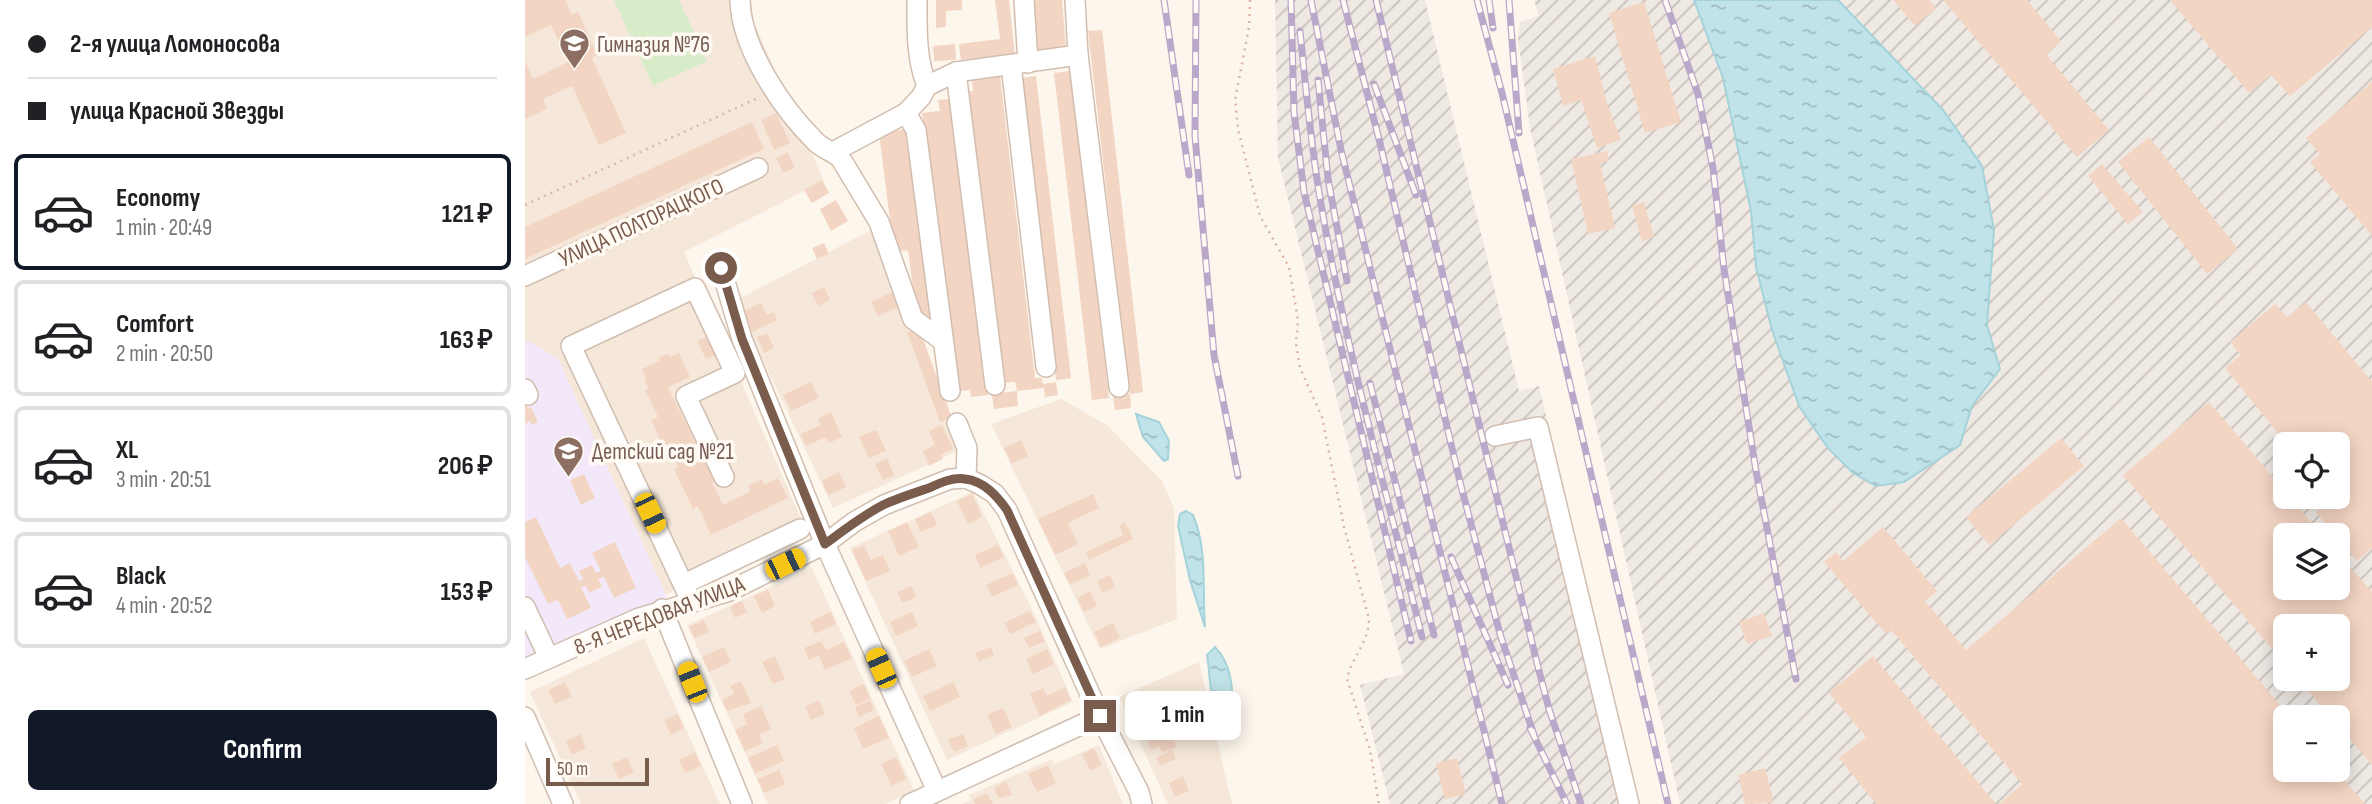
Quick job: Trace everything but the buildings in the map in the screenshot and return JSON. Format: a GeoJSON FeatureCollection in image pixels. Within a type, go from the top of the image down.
{"type":"FeatureCollection","features":[{"type":"Feature","properties":{"kind":"street"},"geometry":{"type":"LineString","coordinates":[[740,0],[754,54],[774,90],[815,142],[841,159],[879,222],[913,319],[943,341]]}},
{"type":"Feature","properties":{"kind":"street"},"geometry":{"type":"LineString","coordinates":[[917,0],[918,48],[927,86]]}},
{"type":"Feature","properties":{"kind":"street"},"geometry":{"type":"LineString","coordinates":[[1024,0],[1019,64],[1046,368]]}},
{"type":"Feature","properties":{"kind":"street"},"geometry":{"type":"LineString","coordinates":[[1075,0],[1078,55],[1119,387]]}},
{"type":"Feature","properties":{"kind":"street"},"geometry":{"type":"LineString","coordinates":[[833,152],[906,113],[927,86],[955,72],[1078,55]]}},
{"type":"Feature","properties":{"kind":"street"},"geometry":{"type":"LineString","coordinates":[[955,72],[995,385]]}},
{"type":"Feature","properties":{"kind":"street"},"geometry":{"type":"LineString","coordinates":[[906,113],[916,130],[950,391]]}},
{"type":"Feature","properties":{"kind":"street","name":"УЛИЦА ПОЛТОРАЦКОГО"},"geometry":{"type":"LineString","coordinates":[[525,276],[758,168]]}},
{"type":"Feature","properties":{"kind":"street"},"geometry":{"type":"LineString","coordinates":[[721,268],[742,339],[825,544],[937,791]]}},
{"type":"Feature","properties":{"kind":"street"},"geometry":{"type":"LineString","coordinates":[[724,477],[686,396],[735,373],[695,288],[571,346],[687,592],[800,529]]}},
{"type":"Feature","properties":{"kind":"street"},"geometry":{"type":"LineString","coordinates":[[957,423],[967,448],[974,482],[995,494],[1007,510],[1100,716],[1139,792],[1142,804]]}},
{"type":"Feature","properties":{"kind":"street"},"geometry":{"type":"LineString","coordinates":[[1495,436],[1538,427],[1629,804]]}},
{"type":"Feature","properties":{"kind":"street","name":"8-Я ЧЕРЕДОВАЯ УЛИЦА"},"geometry":{"type":"LineString","coordinates":[[525,669],[662,609],[687,592],[727,592],[825,544],[884,505],[950,480],[974,482]]}},
{"type":"Feature","properties":{"kind":"street"},"geometry":{"type":"LineString","coordinates":[[525,607],[549,658]]}},
{"type":"Feature","properties":{"kind":"street"},"geometry":{"type":"LineString","coordinates":[[662,609],[742,804]]}},
{"type":"Feature","properties":{"kind":"street"},"geometry":{"type":"LineString","coordinates":[[910,804],[1100,716]]}},
{"type":"Feature","properties":{"kind":"street"},"geometry":{"type":"LineString","coordinates":[[525,717],[563,804]]}},
{"type":"Feature","properties":{"kind":"path"},"geometry":{"type":"LineString","coordinates":[[1250,0],[1249,27],[1234,100],[1238,129],[1259,216],[1289,267],[1298,320],[1296,343],[1300,368],[1322,417],[1344,527],[1369,619],[1368,633],[1347,679],[1370,750],[1379,804]]}},
{"type":"Feature","properties":{"kind":"path"},"geometry":{"type":"LineString","coordinates":[[525,205],[774,90]]}},
{"type":"Feature","properties":{"kind":"shaded area"},"geometry":{"type":"Polygon","coordinates":[[[525,0],[744,0],[824,181],[684,252],[807,532],[525,657],[525,0]]]}},
{"type":"Feature","properties":{"kind":"shaded area"},"geometry":{"type":"Polygon","coordinates":[[[1275,0],[1425,0],[1519,391],[1539,386],[1639,804],[1390,804],[1360,685],[1404,674],[1278,158],[1275,0]]]}},
{"type":"Feature","properties":{"kind":"shaded area"},"geometry":{"type":"Polygon","coordinates":[[[1534,0],[2372,0],[2372,804],[1680,804],[1530,128],[1518,39],[1520,22],[1539,16],[1534,0]]]}},
{"type":"Feature","properties":{"kind":"shaded area"},"geometry":{"type":"Polygon","coordinates":[[[873,229],[958,451],[833,508],[735,301],[873,229]]]}},
{"type":"Feature","properties":{"kind":"shaded area","name":"Детский сад №21"},"geometry":{"type":"Polygon","coordinates":[[[529,341],[558,359],[667,597],[525,663],[525,343],[529,341]]]}},
{"type":"Feature","properties":{"kind":"shaded area"},"geometry":{"type":"Polygon","coordinates":[[[1061,399],[1107,425],[1162,481],[1174,508],[1177,619],[1100,649],[991,424],[1061,399]]]}},
{"type":"Feature","properties":{"kind":"shaded area"},"geometry":{"type":"Polygon","coordinates":[[[973,492],[1032,609],[1073,702],[947,760],[850,548],[973,492]]]}},
{"type":"Feature","properties":{"kind":"shaded area"},"geometry":{"type":"Polygon","coordinates":[[[812,568],[914,790],[885,804],[768,804],[687,625],[812,568]]]}},
{"type":"Feature","properties":{"kind":"shaded area"},"geometry":{"type":"Polygon","coordinates":[[[644,638],[720,804],[581,804],[530,692],[644,638]]]}},
{"type":"Feature","properties":{"kind":"shaded area"},"geometry":{"type":"Polygon","coordinates":[[[1199,662],[1232,804],[1168,804],[1119,697],[1199,662]]]}},
{"type":"Feature","properties":{"kind":"shaded area"},"geometry":{"type":"Polygon","coordinates":[[[1099,745],[1123,804],[961,804],[971,800],[969,795],[1052,759],[1054,764],[1099,745]]]}},
{"type":"Feature","properties":{"kind":"green space"},"geometry":{"type":"Polygon","coordinates":[[[614,0],[679,0],[707,61],[653,86],[614,0]]]}},
{"type":"Feature","properties":{"kind":"water"},"geometry":{"type":"Polygon","coordinates":[[[1694,0],[1838,0],[1943,110],[1982,166],[1994,230],[1987,325],[2000,369],[1972,406],[1960,445],[1904,482],[1876,486],[1853,473],[1828,448],[1799,406],[1772,330],[1756,267],[1751,211],[1723,78],[1694,0]]]}},
{"type":"Feature","properties":{"kind":"water"},"geometry":{"type":"Polygon","coordinates":[[[1136,414],[1159,422],[1169,441],[1168,459],[1164,461],[1143,437],[1136,414]]]}},
{"type":"Feature","properties":{"kind":"water"},"geometry":{"type":"Polygon","coordinates":[[[1186,511],[1193,515],[1201,542],[1205,627],[1190,580],[1178,526],[1180,514],[1186,511]]]}},
{"type":"Feature","properties":{"kind":"water"},"geometry":{"type":"Polygon","coordinates":[[[1215,647],[1225,662],[1231,680],[1233,718],[1228,722],[1217,710],[1211,690],[1207,655],[1215,647]]]}},
{"type":"Feature","properties":{"kind":"railway"},"geometry":{"type":"LineString","coordinates":[[1164,0],[1189,175]]}},
{"type":"Feature","properties":{"kind":"railway"},"geometry":{"type":"LineString","coordinates":[[1196,0],[1195,136],[1214,355],[1238,476]]}},
{"type":"Feature","properties":{"kind":"railway"},"geometry":{"type":"LineString","coordinates":[[1291,0],[1294,112],[1304,192],[1411,641]]}},
{"type":"Feature","properties":{"kind":"railway"},"geometry":{"type":"LineString","coordinates":[[1311,0],[1341,150],[1502,804]]}},
{"type":"Feature","properties":{"kind":"railway"},"geometry":{"type":"LineString","coordinates":[[1343,0],[1379,139],[1461,486],[1500,634],[1534,735]]}},
{"type":"Feature","properties":{"kind":"railway"},"geometry":{"type":"LineString","coordinates":[[1376,0],[1537,663],[1549,709],[1581,804]]}},
{"type":"Feature","properties":{"kind":"railway"},"geometry":{"type":"LineString","coordinates":[[1477,0],[1502,93],[1668,804]]}},
{"type":"Feature","properties":{"kind":"railway"},"geometry":{"type":"LineString","coordinates":[[1489,0],[1493,28]]}},
{"type":"Feature","properties":{"kind":"railway"},"geometry":{"type":"LineString","coordinates":[[1509,0],[1519,133]]}},
{"type":"Feature","properties":{"kind":"railway"},"geometry":{"type":"LineString","coordinates":[[1665,0],[1698,94],[1713,168],[1724,269],[1756,471],[1796,679]]}},
{"type":"Feature","properties":{"kind":"railway"},"geometry":{"type":"LineString","coordinates":[[1300,31],[1314,161],[1331,259],[1422,637]]}},
{"type":"Feature","properties":{"kind":"railway"},"geometry":{"type":"LineString","coordinates":[[1318,80],[1328,179],[1347,281]]}},
{"type":"Feature","properties":{"kind":"railway"},"geometry":{"type":"LineString","coordinates":[[1374,84],[1416,195]]}},
{"type":"Feature","properties":{"kind":"railway"},"geometry":{"type":"LineString","coordinates":[[1370,383],[1434,635]]}},
{"type":"Feature","properties":{"kind":"railway"},"geometry":{"type":"LineString","coordinates":[[1451,557],[1508,685]]}},
{"type":"Feature","properties":{"kind":"railway"},"geometry":{"type":"LineString","coordinates":[[1530,728],[1567,804]]}},
{"type":"Feature","properties":{"kind":"place","name":"Гимназия №76"},"geometry":{"type":"Point","coordinates":[574,71]}},
{"type":"Feature","properties":{"kind":"place","name":"Детский сад №21"},"geometry":{"type":"Point","coordinates":[569,478]}},
{"type":"Feature","properties":{"kind":"route"},"geometry":{"type":"LineString","coordinates":[[721,268],[742,339],[825,544],[884,505],[928,488],[950,480],[966,478],[981,485],[995,494],[1007,510],[1100,716]]}}]}
